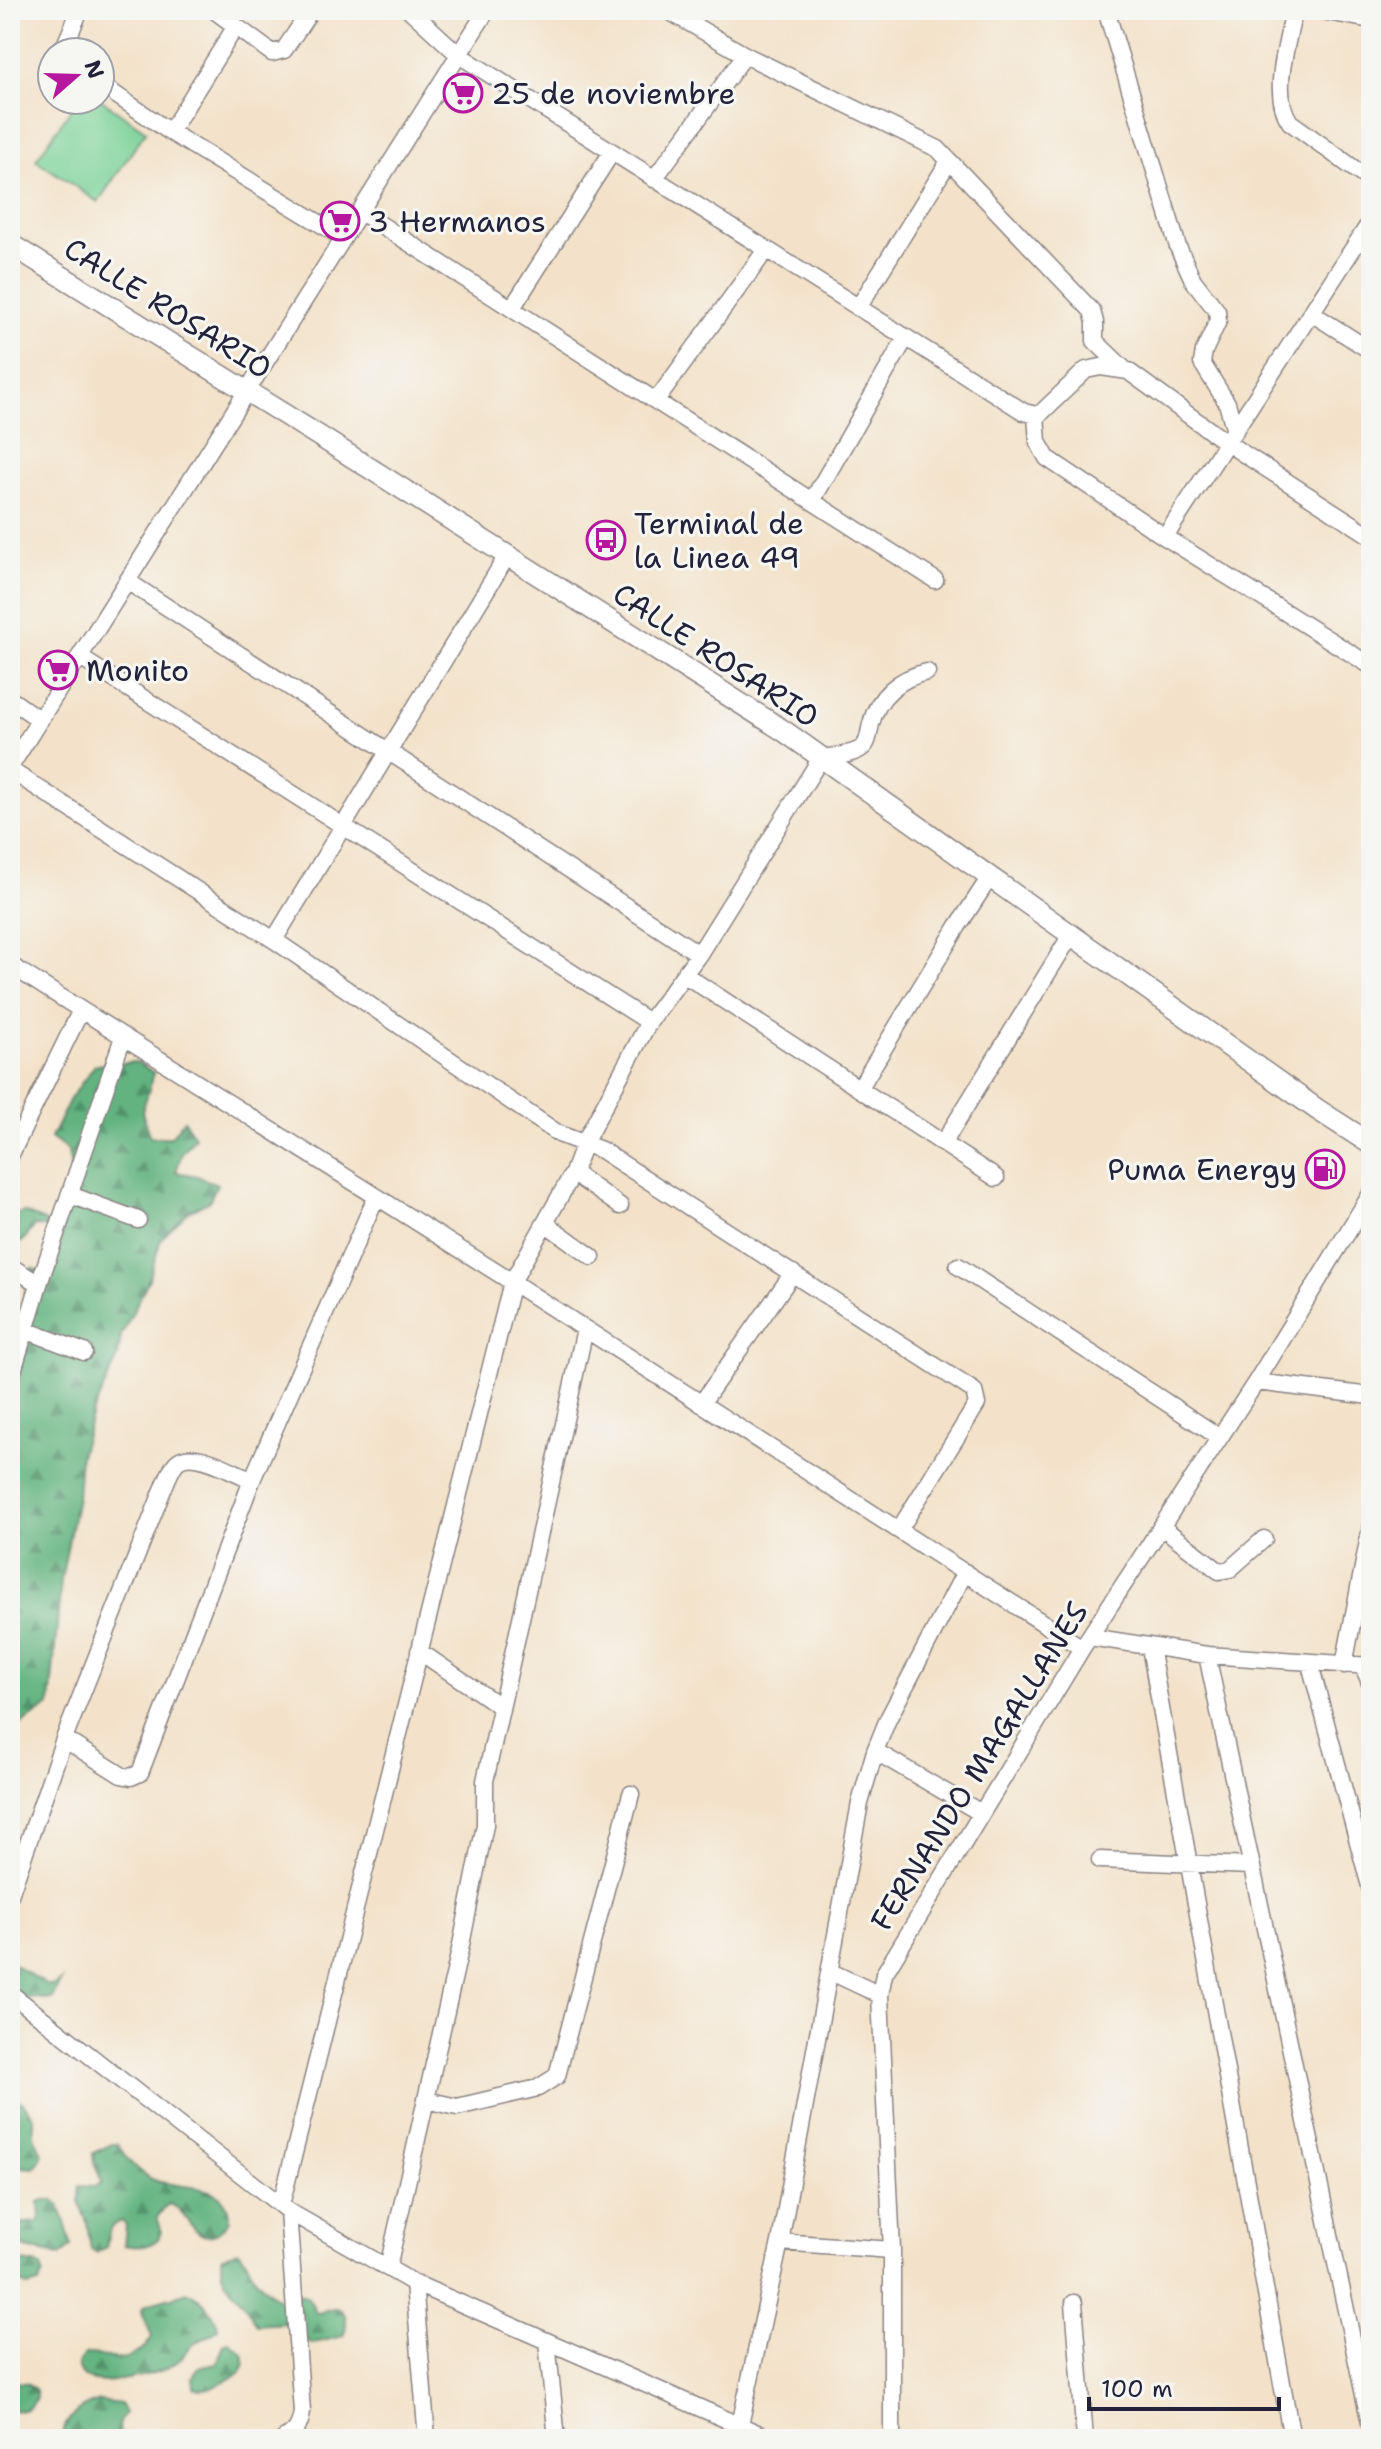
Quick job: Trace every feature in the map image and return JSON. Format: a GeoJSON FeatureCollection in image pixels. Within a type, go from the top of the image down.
{"type":"FeatureCollection","features":[{"type":"Feature","properties":{"kind":"main road","name":"CALLE ROSARIO"},"geometry":{"type":"LineString","coordinates":[[10,244],[784,731],[1371,1144]]}},
{"type":"Feature","properties":{"kind":"street"},"geometry":{"type":"LineString","coordinates":[[69,36],[80,10]]}},
{"type":"Feature","properties":{"kind":"street"},"geometry":{"type":"LineString","coordinates":[[214,10],[266,51],[276,53],[284,50],[311,10]]}},
{"type":"Feature","properties":{"kind":"street"},"geometry":{"type":"LineString","coordinates":[[410,10],[459,55],[1024,412],[1036,415],[1042,412],[1086,370],[1101,367],[1128,371]]}},
{"type":"Feature","properties":{"kind":"street"},"geometry":{"type":"LineString","coordinates":[[487,10],[10,768],[274,940],[559,1134],[601,1150],[866,1319],[976,1395],[977,1404],[899,1530]]}},
{"type":"Feature","properties":{"kind":"street"},"geometry":{"type":"LineString","coordinates":[[668,10],[745,55],[938,149],[1092,311],[1097,346],[1128,371],[1231,437],[1371,536]]}},
{"type":"Feature","properties":{"kind":"street"},"geometry":{"type":"LineString","coordinates":[[1106,10],[1178,247],[1193,280],[1217,311],[1218,321],[1204,351],[1202,363],[1227,403],[1231,437]]}},
{"type":"Feature","properties":{"kind":"street"},"geometry":{"type":"LineString","coordinates":[[1294,10],[1279,94],[1283,112],[1290,122],[1371,181]]}},
{"type":"Feature","properties":{"kind":"street"},"geometry":{"type":"LineString","coordinates":[[1317,10],[1371,20]]}},
{"type":"Feature","properties":{"kind":"street"},"geometry":{"type":"LineString","coordinates":[[170,132],[236,26]]}},
{"type":"Feature","properties":{"kind":"street"},"geometry":{"type":"LineString","coordinates":[[654,179],[745,55]]}},
{"type":"Feature","properties":{"kind":"street"},"geometry":{"type":"LineString","coordinates":[[116,95],[170,132],[342,237]]}},
{"type":"Feature","properties":{"kind":"street"},"geometry":{"type":"LineString","coordinates":[[512,308],[612,152]]}},
{"type":"Feature","properties":{"kind":"street"},"geometry":{"type":"LineString","coordinates":[[858,308],[949,161]]}},
{"type":"Feature","properties":{"kind":"street"},"geometry":{"type":"LineString","coordinates":[[361,212],[935,580]]}},
{"type":"Feature","properties":{"kind":"street"},"geometry":{"type":"LineString","coordinates":[[1165,537],[1371,221]]}},
{"type":"Feature","properties":{"kind":"street"},"geometry":{"type":"LineString","coordinates":[[656,401],[766,250]]}},
{"type":"Feature","properties":{"kind":"street"},"geometry":{"type":"LineString","coordinates":[[1313,314],[1371,351]]}},
{"type":"Feature","properties":{"kind":"street"},"geometry":{"type":"LineString","coordinates":[[812,501],[905,339]]}},
{"type":"Feature","properties":{"kind":"street"},"geometry":{"type":"LineString","coordinates":[[1036,415],[1038,442],[1047,458],[1165,537],[1371,665]]}},
{"type":"Feature","properties":{"kind":"street"},"geometry":{"type":"LineString","coordinates":[[274,940],[507,556]]}},
{"type":"Feature","properties":{"kind":"street"},"geometry":{"type":"LineString","coordinates":[[127,581],[699,954]]}},
{"type":"Feature","properties":{"kind":"street"},"geometry":{"type":"LineString","coordinates":[[79,657],[649,1022]]}},
{"type":"Feature","properties":{"kind":"street"},"geometry":{"type":"LineString","coordinates":[[284,2439],[294,2434],[302,2412],[284,2208],[512,1282],[573,1173],[584,1143],[649,1022],[699,954],[821,758],[861,749],[867,742],[877,706],[885,696],[910,676],[927,672]]}},
{"type":"Feature","properties":{"kind":"street"},"geometry":{"type":"LineString","coordinates":[[10,699],[40,720]]}},
{"type":"Feature","properties":{"kind":"street"},"geometry":{"type":"LineString","coordinates":[[859,1089],[990,877]]}},
{"type":"Feature","properties":{"kind":"street"},"geometry":{"type":"LineString","coordinates":[[944,1142],[1071,935]]}},
{"type":"Feature","properties":{"kind":"street"},"geometry":{"type":"LineString","coordinates":[[10,965],[965,1572],[1086,1642],[1310,1664],[1367,1666],[1371,1685]]}},
{"type":"Feature","properties":{"kind":"street"},"geometry":{"type":"LineString","coordinates":[[685,975],[996,1178]]}},
{"type":"Feature","properties":{"kind":"street"},"geometry":{"type":"LineString","coordinates":[[10,1156],[81,1010]]}},
{"type":"Feature","properties":{"kind":"street"},"geometry":{"type":"LineString","coordinates":[[10,1381],[39,1284],[123,1037]]}},
{"type":"Feature","properties":{"kind":"street"},"geometry":{"type":"LineString","coordinates":[[573,1173],[620,1206]]}},
{"type":"Feature","properties":{"kind":"street","name":"FERNANDO MAGALLANES"},"geometry":{"type":"LineString","coordinates":[[892,2439],[892,2250],[880,1995],[884,1974],[1086,1642],[1256,1382],[1371,1194]]}},
{"type":"Feature","properties":{"kind":"street"},"geometry":{"type":"LineString","coordinates":[[70,1195],[138,1220]]}},
{"type":"Feature","properties":{"kind":"street"},"geometry":{"type":"LineString","coordinates":[[64,1739],[121,1775],[131,1777],[140,1773],[252,1480],[376,1197]]}},
{"type":"Feature","properties":{"kind":"street"},"geometry":{"type":"LineString","coordinates":[[545,1223],[592,1257]]}},
{"type":"Feature","properties":{"kind":"street"},"geometry":{"type":"LineString","coordinates":[[10,1266],[39,1284]]}},
{"type":"Feature","properties":{"kind":"street"},"geometry":{"type":"LineString","coordinates":[[958,1266],[1219,1437]]}},
{"type":"Feature","properties":{"kind":"street"},"geometry":{"type":"LineString","coordinates":[[701,1404],[793,1273]]}},
{"type":"Feature","properties":{"kind":"street"},"geometry":{"type":"LineString","coordinates":[[388,2267],[485,1825],[485,1781],[585,1329]]}},
{"type":"Feature","properties":{"kind":"street"},"geometry":{"type":"LineString","coordinates":[[25,1330],[84,1352]]}},
{"type":"Feature","properties":{"kind":"street"},"geometry":{"type":"LineString","coordinates":[[1256,1382],[1371,1396]]}},
{"type":"Feature","properties":{"kind":"street"},"geometry":{"type":"LineString","coordinates":[[10,1895],[64,1739],[162,1492],[177,1462],[186,1457],[199,1457],[252,1480]]}},
{"type":"Feature","properties":{"kind":"street"},"geometry":{"type":"LineString","coordinates":[[1344,1665],[1371,1526]]}},
{"type":"Feature","properties":{"kind":"street"},"geometry":{"type":"LineString","coordinates":[[1162,1527],[1219,1571],[1230,1569],[1264,1539]]}},
{"type":"Feature","properties":{"kind":"street"},"geometry":{"type":"LineString","coordinates":[[740,2425],[780,2242],[860,1803],[888,1719],[965,1572]]}},
{"type":"Feature","properties":{"kind":"street"},"geometry":{"type":"LineString","coordinates":[[1150,1647],[1292,2439]]}},
{"type":"Feature","properties":{"kind":"street"},"geometry":{"type":"LineString","coordinates":[[419,1651],[501,1707]]}},
{"type":"Feature","properties":{"kind":"street"},"geometry":{"type":"LineString","coordinates":[[1207,1655],[1371,2428]]}},
{"type":"Feature","properties":{"kind":"street"},"geometry":{"type":"LineString","coordinates":[[1310,1664],[1371,1890]]}},
{"type":"Feature","properties":{"kind":"street"},"geometry":{"type":"LineString","coordinates":[[875,1751],[981,1813]]}},
{"type":"Feature","properties":{"kind":"street"},"geometry":{"type":"LineString","coordinates":[[426,2100],[457,2107],[538,2088],[557,2076],[631,1794]]}},
{"type":"Feature","properties":{"kind":"street"},"geometry":{"type":"LineString","coordinates":[[1100,1860],[1251,1866]]}},
{"type":"Feature","properties":{"kind":"street"},"geometry":{"type":"LineString","coordinates":[[831,1972],[880,1995]]}},
{"type":"Feature","properties":{"kind":"street"},"geometry":{"type":"LineString","coordinates":[[10,1993],[284,2208],[414,2283],[771,2439]]}},
{"type":"Feature","properties":{"kind":"street"},"geometry":{"type":"LineString","coordinates":[[780,2242],[892,2250]]}},
{"type":"Feature","properties":{"kind":"street"},"geometry":{"type":"LineString","coordinates":[[414,2283],[427,2439]]}},
{"type":"Feature","properties":{"kind":"street"},"geometry":{"type":"LineString","coordinates":[[1074,2303],[1085,2439]]}},
{"type":"Feature","properties":{"kind":"street"},"geometry":{"type":"LineString","coordinates":[[547,2341],[557,2439]]}},
{"type":"Feature","properties":{"kind":"green space"},"geometry":{"type":"Polygon","coordinates":[[[116,110],[146,131],[98,202],[36,160],[66,116],[116,116],[116,110]]]}},
{"type":"Feature","properties":{"kind":"green space"},"geometry":{"type":"Polygon","coordinates":[[[137,1062],[154,1073],[142,1112],[150,1137],[171,1137],[184,1120],[195,1137],[182,1153],[176,1172],[217,1184],[209,1202],[190,1210],[161,1239],[149,1279],[121,1336],[118,1357],[92,1413],[80,1456],[77,1497],[61,1580],[50,1705],[10,1732],[10,1348],[20,1342],[26,1310],[25,1277],[32,1268],[51,1275],[57,1255],[45,1227],[35,1226],[22,1242],[12,1241],[10,1217],[23,1212],[51,1224],[75,1189],[68,1151],[51,1138],[70,1099],[95,1065],[137,1062]]]}},
{"type":"Feature","properties":{"kind":"green space"},"geometry":{"type":"Polygon","coordinates":[[[10,1962],[47,1985],[52,1986],[61,1980],[52,1999],[25,1998],[10,1987],[10,1962]]]}},
{"type":"Feature","properties":{"kind":"green space"},"geometry":{"type":"Polygon","coordinates":[[[14,2097],[34,2117],[34,2136],[42,2154],[34,2168],[10,2166],[10,2099],[14,2097]]]}},
{"type":"Feature","properties":{"kind":"green space"},"geometry":{"type":"Polygon","coordinates":[[[117,2144],[137,2169],[154,2180],[201,2188],[222,2198],[229,2221],[218,2232],[209,2236],[201,2234],[176,2208],[168,2204],[157,2217],[162,2232],[156,2241],[141,2246],[124,2245],[126,2225],[122,2221],[111,2228],[106,2247],[96,2253],[91,2250],[87,2222],[79,2202],[79,2186],[94,2187],[102,2182],[93,2153],[117,2144]]]}},
{"type":"Feature","properties":{"kind":"green space"},"geometry":{"type":"Polygon","coordinates":[[[39,2202],[57,2202],[67,2230],[71,2246],[60,2256],[22,2247],[16,2239],[14,2228],[17,2224],[38,2222],[39,2202]]]}},
{"type":"Feature","properties":{"kind":"green space"},"geometry":{"type":"Polygon","coordinates":[[[237,2251],[244,2256],[252,2274],[280,2300],[303,2295],[316,2313],[340,2309],[346,2320],[343,2336],[311,2344],[285,2323],[257,2325],[226,2283],[222,2272],[222,2258],[237,2251]]]}},
{"type":"Feature","properties":{"kind":"green space"},"geometry":{"type":"Polygon","coordinates":[[[10,2258],[41,2267],[43,2273],[39,2284],[28,2287],[10,2277],[10,2258]]]}},
{"type":"Feature","properties":{"kind":"green space"},"geometry":{"type":"Polygon","coordinates":[[[188,2292],[203,2302],[211,2313],[218,2329],[213,2334],[194,2344],[174,2364],[157,2372],[106,2381],[95,2381],[82,2375],[78,2364],[84,2355],[117,2359],[129,2357],[140,2350],[152,2337],[143,2307],[188,2292]]]}},
{"type":"Feature","properties":{"kind":"green space"},"geometry":{"type":"Polygon","coordinates":[[[229,2342],[243,2353],[245,2364],[240,2374],[205,2389],[194,2387],[193,2377],[197,2368],[217,2364],[224,2344],[229,2342]]]}},
{"type":"Feature","properties":{"kind":"green space"},"geometry":{"type":"Polygon","coordinates":[[[10,2382],[27,2383],[36,2390],[35,2400],[29,2407],[10,2409],[10,2382]]]}},
{"type":"Feature","properties":{"kind":"green space"},"geometry":{"type":"Polygon","coordinates":[[[99,2401],[120,2404],[125,2413],[119,2422],[120,2439],[101,2436],[63,2439],[69,2419],[99,2401]]]}},
{"type":"Feature","properties":{"kind":"place","name":"25 de noviembre"},"geometry":{"type":"Point","coordinates":[463,93]}},
{"type":"Feature","properties":{"kind":"place","name":"3 Hermanos"},"geometry":{"type":"Point","coordinates":[340,221]}},
{"type":"Feature","properties":{"kind":"place","name":"Terminal de la Linea 49"},"geometry":{"type":"Point","coordinates":[606,540]}},
{"type":"Feature","properties":{"kind":"place","name":"Monito"},"geometry":{"type":"Point","coordinates":[58,670]}},
{"type":"Feature","properties":{"kind":"place","name":"Puma Energy"},"geometry":{"type":"Point","coordinates":[1325,1169]}}]}
